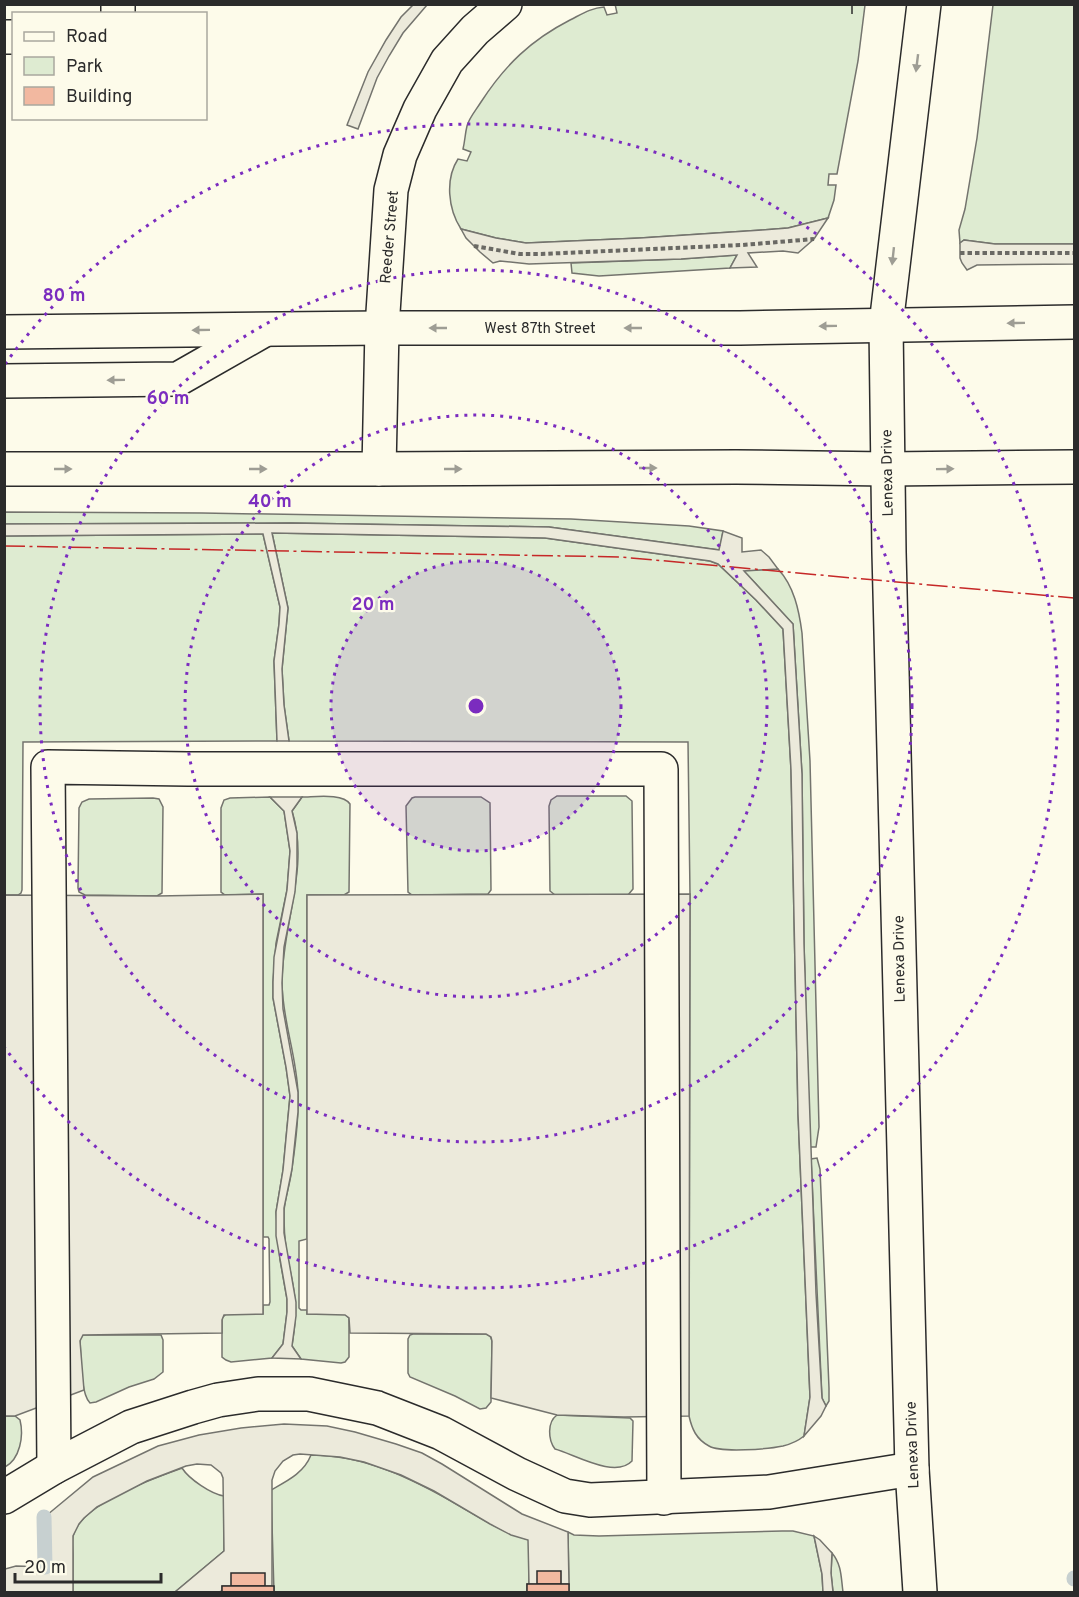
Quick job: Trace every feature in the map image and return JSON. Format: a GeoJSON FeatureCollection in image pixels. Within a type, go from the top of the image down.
{"type":"FeatureCollection","features":[{"type":"Feature","properties":{"kind":"main road","name":"Reeder Street"},"geometry":{"type":"LineString","coordinates":[[379,469],[382,328],[391,190],[400,154],[420,108],[447,61],[475,30],[505,4]]}},
{"type":"Feature","properties":{"kind":"main road","name":"Lenexa Drive"},"geometry":{"type":"LineString","coordinates":[[920,1593],[912,1469],[887,469],[886,325],[924,4]]}},
{"type":"Feature","properties":{"kind":"main road","name":"West 87th Street"},"geometry":{"type":"LineString","coordinates":[[4,332],[382,328],[740,328],[1074,322]]}},
{"type":"Feature","properties":{"kind":"main road"},"geometry":{"type":"LineString","coordinates":[[4,381],[178,379],[266,329]]}},
{"type":"Feature","properties":{"kind":"main road"},"geometry":{"type":"LineString","coordinates":[[4,469],[1074,467]]}},
{"type":"Feature","properties":{"kind":"main road"},"geometry":{"type":"LineString","coordinates":[[54,1467],[48,767],[661,769],[664,1498]]}},
{"type":"Feature","properties":{"kind":"main road"},"geometry":{"type":"LineString","coordinates":[[4,1497],[54,1467],[131,1428],[218,1400],[258,1394],[309,1394],[378,1408],[441,1433],[517,1474],[565,1496],[590,1500],[769,1492],[912,1469]]}},
{"type":"Feature","properties":{"kind":"path"},"geometry":{"type":"LineString","coordinates":[[474,246],[520,254],[541,254],[742,245],[814,239]]}},
{"type":"Feature","properties":{"kind":"path"},"geometry":{"type":"LineString","coordinates":[[960,253],[1074,253]]}},
{"type":"Feature","properties":{"kind":"green space"},"geometry":{"type":"Polygon","coordinates":[[[615,4],[865,5],[858,61],[837,174],[829,174],[828,185],[836,185],[828,218],[788,228],[526,243],[461,229],[451,203],[451,176],[458,159],[467,161],[471,152],[463,149],[467,126],[490,89],[509,65],[543,36],[595,9],[604,7],[607,15],[617,13],[615,4]]]}},
{"type":"Feature","properties":{"kind":"green space"},"geometry":{"type":"Polygon","coordinates":[[[993,5],[1074,5],[1074,244],[995,244],[964,240],[960,243],[959,230],[965,209],[977,138],[993,5]]]}},
{"type":"Feature","properties":{"kind":"green space"},"geometry":{"type":"Polygon","coordinates":[[[737,255],[730,268],[599,276],[572,273],[571,263],[681,259],[737,255]]]}},
{"type":"Feature","properties":{"kind":"green space"},"geometry":{"type":"Polygon","coordinates":[[[4,512],[571,519],[689,526],[723,531],[720,550],[549,527],[291,523],[5,524],[4,512]]]}},
{"type":"Feature","properties":{"kind":"green space"},"geometry":{"type":"Polygon","coordinates":[[[272,533],[545,538],[710,561],[718,564],[783,629],[791,770],[798,1114],[810,1397],[804,1436],[797,1441],[767,1448],[734,1450],[715,1448],[698,1437],[689,1416],[688,742],[289,741],[282,669],[288,608],[272,533]]]}},
{"type":"Feature","properties":{"kind":"green space"},"geometry":{"type":"Polygon","coordinates":[[[263,534],[280,607],[274,661],[277,741],[23,742],[22,890],[18,895],[4,895],[4,536],[263,534]]]}},
{"type":"Feature","properties":{"kind":"green space"},"geometry":{"type":"Polygon","coordinates":[[[778,569],[795,599],[802,633],[810,761],[819,1127],[816,1147],[810,1147],[802,774],[793,624],[743,570],[778,569]]]}},
{"type":"Feature","properties":{"kind":"green space"},"geometry":{"type":"Polygon","coordinates":[[[557,796],[626,796],[632,801],[633,889],[628,895],[555,895],[550,891],[549,806],[551,800],[557,796]]]}},
{"type":"Feature","properties":{"kind":"green space"},"geometry":{"type":"Polygon","coordinates":[[[270,797],[284,811],[290,851],[287,890],[276,943],[273,982],[273,998],[290,1096],[283,1170],[276,1212],[287,1312],[283,1344],[272,1358],[231,1362],[222,1357],[222,1318],[226,1314],[263,1314],[263,1305],[269,1305],[270,1302],[269,1239],[263,1237],[263,894],[225,895],[221,892],[221,808],[224,800],[230,798],[270,797]]]}},
{"type":"Feature","properties":{"kind":"green space"},"geometry":{"type":"Polygon","coordinates":[[[302,797],[335,797],[350,804],[349,892],[344,895],[307,895],[307,1239],[299,1241],[299,1308],[307,1310],[307,1314],[345,1314],[349,1318],[349,1357],[341,1363],[301,1359],[292,1346],[296,1307],[285,1242],[284,1211],[295,1145],[298,1094],[284,1010],[282,982],[283,960],[297,875],[297,832],[292,811],[302,797]]]}},
{"type":"Feature","properties":{"kind":"green space"},"geometry":{"type":"Polygon","coordinates":[[[415,797],[481,797],[490,803],[491,890],[488,894],[412,895],[408,892],[406,806],[415,797]]]}},
{"type":"Feature","properties":{"kind":"green space"},"geometry":{"type":"Polygon","coordinates":[[[89,799],[159,799],[163,807],[162,893],[157,896],[85,895],[79,892],[79,808],[82,802],[89,799]]]}},
{"type":"Feature","properties":{"kind":"green space"},"geometry":{"type":"Polygon","coordinates":[[[817,1158],[820,1169],[829,1388],[829,1401],[826,1406],[822,1398],[811,1159],[817,1158]]]}},
{"type":"Feature","properties":{"kind":"green space"},"geometry":{"type":"Polygon","coordinates":[[[413,1334],[490,1335],[492,1341],[491,1402],[486,1408],[480,1409],[410,1377],[408,1339],[413,1334]]]}},
{"type":"Feature","properties":{"kind":"green space"},"geometry":{"type":"Polygon","coordinates":[[[83,1335],[161,1335],[163,1372],[154,1379],[90,1403],[84,1391],[82,1373],[80,1339],[83,1335]]]}},
{"type":"Feature","properties":{"kind":"green space"},"geometry":{"type":"Polygon","coordinates":[[[557,1415],[630,1418],[633,1421],[632,1461],[625,1466],[605,1466],[555,1449],[551,1441],[550,1426],[557,1415]]]}},
{"type":"Feature","properties":{"kind":"green space"},"geometry":{"type":"Polygon","coordinates":[[[4,1416],[15,1416],[20,1420],[21,1433],[17,1453],[5,1467],[4,1416]]]}},
{"type":"Feature","properties":{"kind":"green space"},"geometry":{"type":"Polygon","coordinates":[[[311,1455],[350,1459],[388,1470],[424,1486],[501,1529],[529,1540],[527,1592],[274,1592],[271,1490],[299,1472],[311,1455]]]}},
{"type":"Feature","properties":{"kind":"green space"},"geometry":{"type":"Polygon","coordinates":[[[182,1468],[201,1485],[224,1496],[224,1551],[175,1592],[73,1592],[73,1536],[79,1524],[103,1503],[137,1485],[182,1468]]]}},
{"type":"Feature","properties":{"kind":"green space"},"geometry":{"type":"Polygon","coordinates":[[[793,1531],[814,1536],[822,1574],[823,1592],[569,1592],[568,1532],[574,1535],[599,1536],[793,1531]]]}},
{"type":"Feature","properties":{"kind":"green space"},"geometry":{"type":"Polygon","coordinates":[[[832,1553],[839,1567],[843,1592],[833,1592],[832,1553]]]}},
{"type":"Feature","properties":{"kind":"shaded area"},"geometry":{"type":"Polygon","coordinates":[[[413,5],[427,5],[403,33],[389,56],[377,78],[358,129],[347,125],[368,72],[401,17],[413,5]]]}},
{"type":"Feature","properties":{"kind":"shaded area"},"geometry":{"type":"Polygon","coordinates":[[[828,218],[814,239],[798,253],[783,251],[748,253],[757,267],[730,268],[737,255],[529,264],[500,261],[493,263],[466,238],[461,229],[526,243],[788,228],[828,218]]]}},
{"type":"Feature","properties":{"kind":"shaded area"},"geometry":{"type":"Polygon","coordinates":[[[964,240],[995,244],[1074,244],[1074,264],[977,265],[967,270],[960,258],[960,243],[964,240]]]}},
{"type":"Feature","properties":{"kind":"shaded area"},"geometry":{"type":"Polygon","coordinates":[[[291,523],[549,527],[719,550],[723,531],[742,538],[742,552],[761,550],[778,569],[744,571],[793,624],[802,774],[804,944],[816,1293],[822,1398],[826,1406],[821,1416],[804,1436],[810,1397],[798,1114],[791,770],[783,629],[718,564],[710,561],[545,538],[272,533],[288,608],[282,669],[289,741],[277,741],[274,661],[280,607],[263,534],[4,536],[5,524],[291,523]]]}},
{"type":"Feature","properties":{"kind":"shaded area"},"geometry":{"type":"Polygon","coordinates":[[[270,797],[302,797],[292,811],[297,833],[297,866],[295,892],[284,947],[282,983],[283,1009],[298,1092],[292,1169],[284,1208],[284,1233],[296,1302],[292,1346],[301,1359],[272,1358],[283,1344],[287,1312],[287,1299],[276,1236],[276,1212],[283,1170],[290,1096],[273,998],[273,982],[274,957],[287,890],[290,851],[284,811],[270,797]]]}},
{"type":"Feature","properties":{"kind":"shaded area"},"geometry":{"type":"Polygon","coordinates":[[[263,894],[263,1314],[224,1315],[222,1333],[83,1335],[80,1341],[84,1390],[15,1416],[4,1416],[4,895],[263,894]]]}},
{"type":"Feature","properties":{"kind":"shaded area"},"geometry":{"type":"Polygon","coordinates":[[[690,894],[689,1416],[557,1415],[491,1398],[492,1341],[491,1337],[486,1334],[350,1333],[349,1318],[345,1315],[307,1314],[307,895],[690,894]]]}},
{"type":"Feature","properties":{"kind":"shaded area"},"geometry":{"type":"Polygon","coordinates":[[[284,1424],[327,1426],[355,1432],[422,1453],[522,1514],[568,1532],[569,1584],[529,1584],[528,1540],[511,1535],[401,1475],[364,1462],[340,1457],[300,1454],[283,1461],[275,1471],[272,1480],[272,1586],[222,1586],[222,1591],[219,1592],[175,1592],[224,1551],[223,1478],[221,1473],[211,1465],[197,1464],[147,1481],[97,1507],[84,1518],[73,1536],[73,1592],[5,1592],[5,1569],[16,1566],[47,1567],[47,1515],[93,1477],[158,1446],[199,1435],[284,1424]]]}},
{"type":"Feature","properties":{"kind":"shaded area"},"geometry":{"type":"Polygon","coordinates":[[[814,1536],[832,1553],[833,1592],[823,1592],[822,1574],[814,1536]]]}},
{"type":"Feature","properties":{"kind":"building"},"geometry":{"type":"Polygon","coordinates":[[[537,1571],[561,1571],[561,1584],[537,1584],[537,1571]]]}},
{"type":"Feature","properties":{"kind":"building"},"geometry":{"type":"Polygon","coordinates":[[[231,1573],[265,1573],[265,1586],[231,1586],[231,1573]]]}},
{"type":"Feature","properties":{"kind":"building"},"geometry":{"type":"Polygon","coordinates":[[[527,1584],[569,1584],[569,1592],[527,1592],[527,1584]]]}},
{"type":"Feature","properties":{"kind":"building"},"geometry":{"type":"Polygon","coordinates":[[[222,1586],[274,1586],[274,1592],[222,1592],[222,1586]]]}},
{"type":"Feature","properties":{"kind":"waterway"},"geometry":{"type":"LineString","coordinates":[[44,1517],[45,1567]]}},
{"type":"Feature","properties":{"kind":"fence"},"geometry":{"type":"LineString","coordinates":[[852,4],[852,14]]}},
{"type":"Feature","properties":{"kind":"power"},"geometry":{"type":"LineString","coordinates":[[4,546],[621,557],[1074,598]]}}]}
